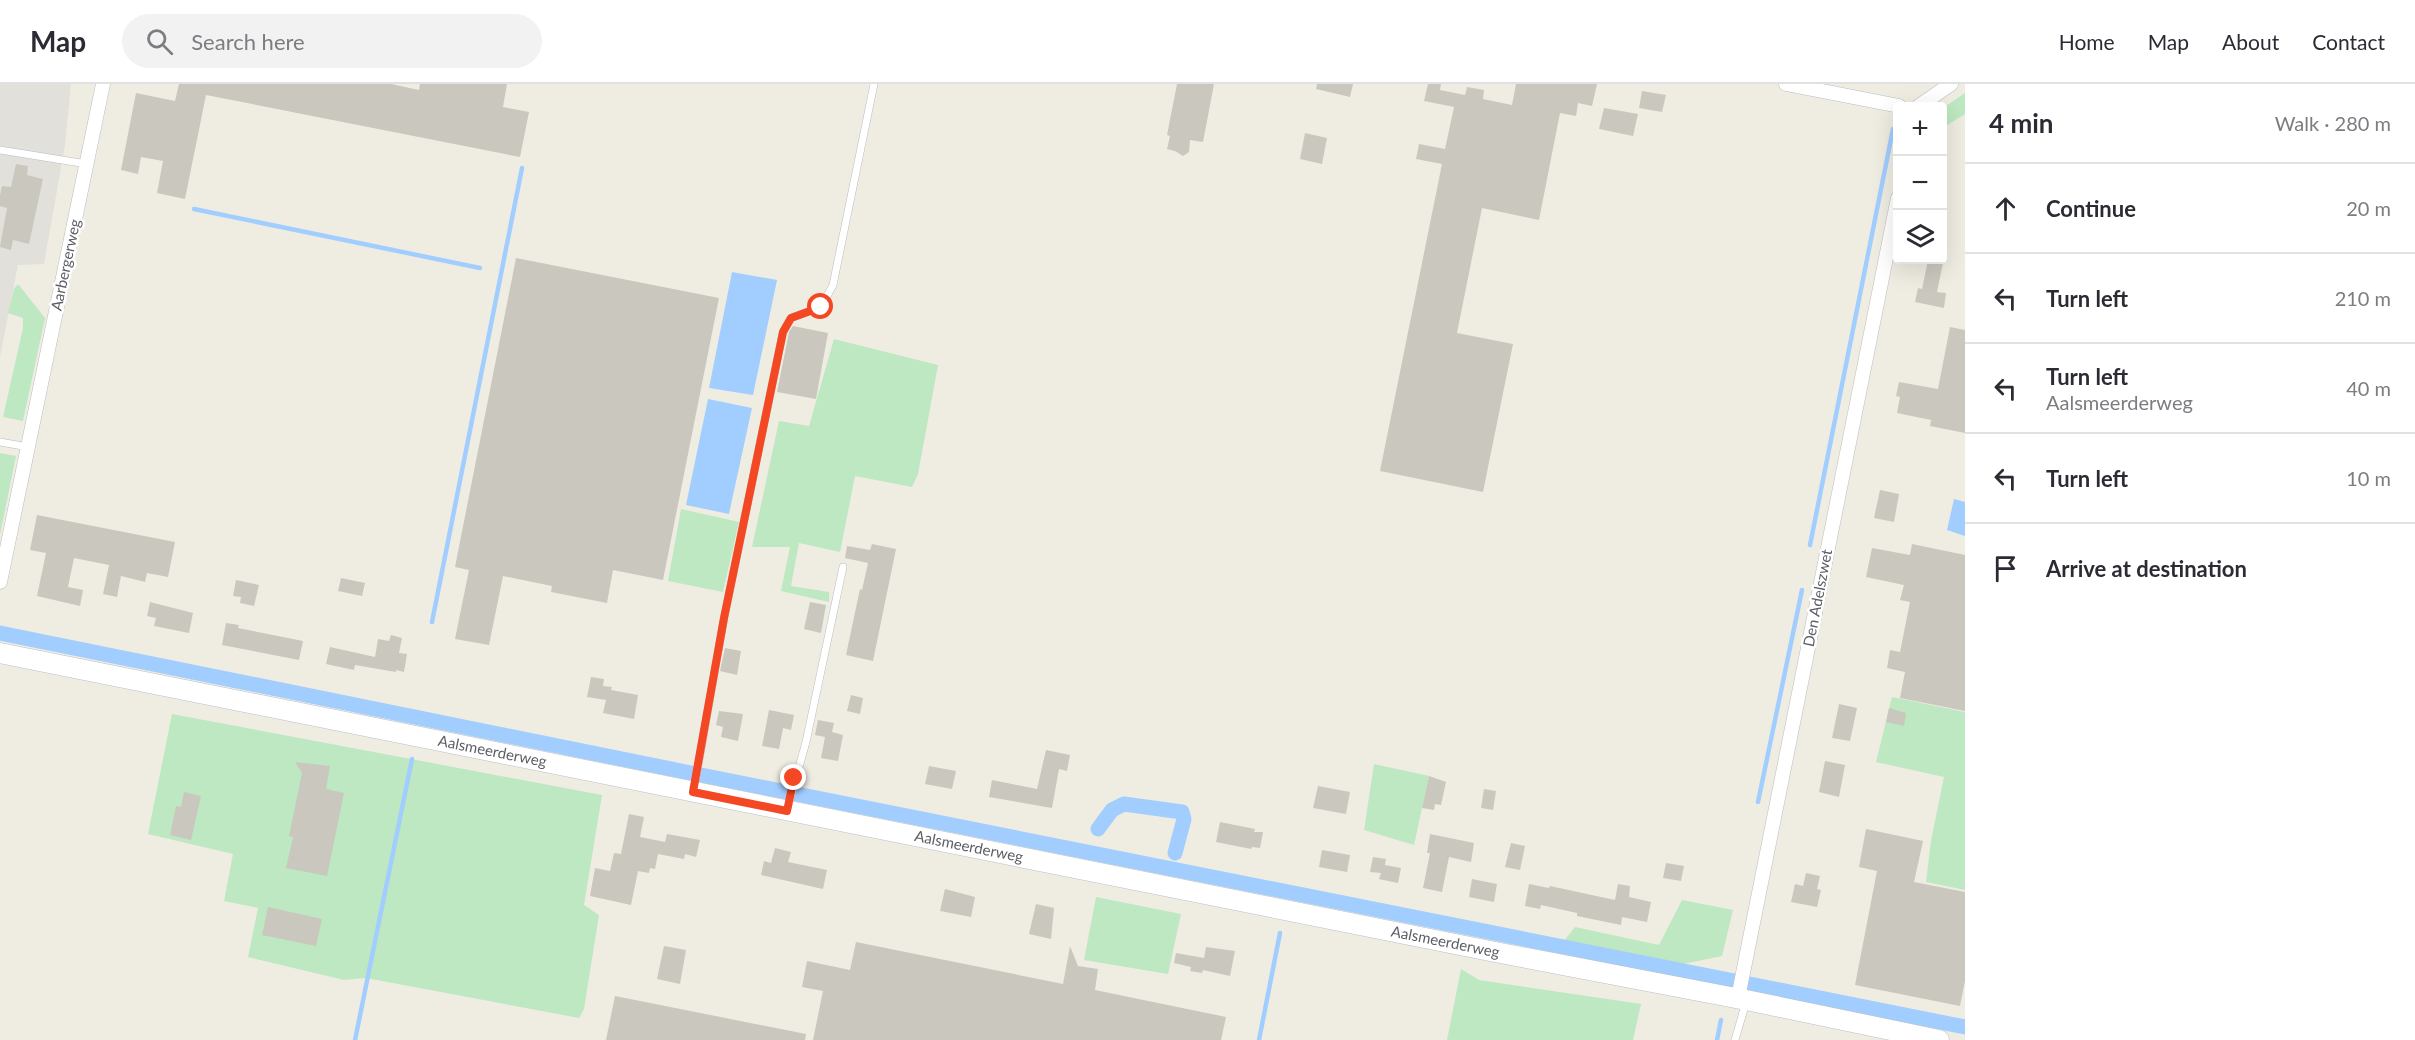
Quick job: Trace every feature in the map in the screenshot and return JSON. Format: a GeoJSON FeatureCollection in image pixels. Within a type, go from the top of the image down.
{"type":"FeatureCollection","features":[{"type":"Feature","properties":{"kind":"street","name":"Aarbergerweg"},"geometry":{"type":"LineString","coordinates":[[0,582],[103,84]]}},
{"type":"Feature","properties":{"kind":"street"},"geometry":{"type":"LineString","coordinates":[[1786,84],[1893,105]]}},
{"type":"Feature","properties":{"kind":"street"},"geometry":{"type":"LineString","coordinates":[[1925,102],[1951,84]]}},
{"type":"Feature","properties":{"kind":"street","name":"Den Adelszwet"},"geometry":{"type":"LineString","coordinates":[[1742,989],[1896,210]]}},
{"type":"Feature","properties":{"kind":"street","name":"Aalsmeerderweg"},"geometry":{"type":"LineString","coordinates":[[0,653],[694,788],[789,803],[1742,989],[1939,1040]]}},
{"type":"Feature","properties":{"kind":"lane"},"geometry":{"type":"LineString","coordinates":[[694,788],[724,618],[783,332],[791,318],[821,307],[832,285],[874,84]]}},
{"type":"Feature","properties":{"kind":"lane"},"geometry":{"type":"LineString","coordinates":[[0,150],[87,164]]}},
{"type":"Feature","properties":{"kind":"lane"},"geometry":{"type":"LineString","coordinates":[[0,442],[28,447]]}},
{"type":"Feature","properties":{"kind":"lane"},"geometry":{"type":"LineString","coordinates":[[789,803],[792,786],[805,749],[843,567]]}},
{"type":"Feature","properties":{"kind":"lane"},"geometry":{"type":"LineString","coordinates":[[1735,1040],[1742,989]]}},
{"type":"Feature","properties":{"kind":"shaded area"},"geometry":{"type":"Polygon","coordinates":[[[0,84],[71,84],[65,145],[44,264],[18,265],[0,357],[0,84]]]}},
{"type":"Feature","properties":{"kind":"green space"},"geometry":{"type":"Polygon","coordinates":[[[1965,93],[1965,114],[1947,125],[1947,105],[1965,93]]]}},
{"type":"Feature","properties":{"kind":"green space"},"geometry":{"type":"Polygon","coordinates":[[[18,284],[45,318],[23,421],[3,417],[23,328],[23,318],[8,313],[14,289],[18,284]]]}},
{"type":"Feature","properties":{"kind":"green space"},"geometry":{"type":"Polygon","coordinates":[[[834,339],[938,365],[918,474],[912,487],[855,476],[840,552],[799,543],[791,586],[829,592],[829,602],[781,591],[790,547],[752,547],[779,421],[809,426],[834,339]]]}},
{"type":"Feature","properties":{"kind":"green space"},"geometry":{"type":"Polygon","coordinates":[[[0,453],[16,456],[0,535],[0,453]]]}},
{"type":"Feature","properties":{"kind":"green space"},"geometry":{"type":"Polygon","coordinates":[[[681,509],[739,522],[723,592],[668,581],[681,509]]]}},
{"type":"Feature","properties":{"kind":"green space"},"geometry":{"type":"Polygon","coordinates":[[[1892,697],[1965,712],[1965,890],[1926,882],[1931,841],[1944,777],[1876,762],[1892,697]]]}},
{"type":"Feature","properties":{"kind":"green space"},"geometry":{"type":"Polygon","coordinates":[[[172,714],[602,795],[584,905],[599,915],[584,1009],[579,1018],[366,978],[344,980],[248,957],[258,908],[224,901],[233,854],[148,834],[172,714]]]}},
{"type":"Feature","properties":{"kind":"green space"},"geometry":{"type":"Polygon","coordinates":[[[1374,764],[1429,776],[1414,845],[1364,830],[1374,764]]]}},
{"type":"Feature","properties":{"kind":"green space"},"geometry":{"type":"Polygon","coordinates":[[[1096,897],[1181,914],[1168,974],[1084,960],[1096,897]]]}},
{"type":"Feature","properties":{"kind":"green space"},"geometry":{"type":"Polygon","coordinates":[[[1682,900],[1733,910],[1722,956],[1678,965],[1564,941],[1575,927],[1659,945],[1682,900]]]}},
{"type":"Feature","properties":{"kind":"green space"},"geometry":{"type":"Polygon","coordinates":[[[1461,969],[1479,980],[1641,1004],[1633,1040],[1447,1040],[1461,969]]]}},
{"type":"Feature","properties":{"kind":"water"},"geometry":{"type":"Polygon","coordinates":[[[732,272],[777,280],[753,395],[709,388],[732,272]]]}},
{"type":"Feature","properties":{"kind":"water"},"geometry":{"type":"Polygon","coordinates":[[[708,399],[752,408],[729,514],[686,505],[708,399]]]}},
{"type":"Feature","properties":{"kind":"water"},"geometry":{"type":"Polygon","coordinates":[[[1954,499],[1965,502],[1965,536],[1947,530],[1954,499]]]}},
{"type":"Feature","properties":{"kind":"building"},"geometry":{"type":"Polygon","coordinates":[[[179,84],[391,84],[419,90],[420,84],[507,84],[503,107],[529,112],[520,157],[206,95],[185,199],[157,193],[163,161],[141,157],[138,174],[121,170],[136,93],[175,101],[179,84]]]}},
{"type":"Feature","properties":{"kind":"building"},"geometry":{"type":"Polygon","coordinates":[[[1177,84],[1214,84],[1203,142],[1190,140],[1189,152],[1183,156],[1167,149],[1170,136],[1167,135],[1177,84]]]}},
{"type":"Feature","properties":{"kind":"building"},"geometry":{"type":"Polygon","coordinates":[[[1317,84],[1353,84],[1350,97],[1316,89],[1317,84]]]}},
{"type":"Feature","properties":{"kind":"building"},"geometry":{"type":"Polygon","coordinates":[[[1428,84],[1441,84],[1440,90],[1465,95],[1467,87],[1484,90],[1483,99],[1512,105],[1516,84],[1597,84],[1592,106],[1578,103],[1576,116],[1560,113],[1539,220],[1482,208],[1457,333],[1513,344],[1483,492],[1380,471],[1442,164],[1416,159],[1419,144],[1445,149],[1454,107],[1424,101],[1428,84]]]}},
{"type":"Feature","properties":{"kind":"building"},"geometry":{"type":"Polygon","coordinates":[[[1642,91],[1666,95],[1662,112],[1639,108],[1642,91]]]}},
{"type":"Feature","properties":{"kind":"building"},"geometry":{"type":"Polygon","coordinates":[[[1604,108],[1638,114],[1633,136],[1599,129],[1604,108]]]}},
{"type":"Feature","properties":{"kind":"building"},"geometry":{"type":"Polygon","coordinates":[[[1305,133],[1327,138],[1322,164],[1300,159],[1305,133]]]}},
{"type":"Feature","properties":{"kind":"building"},"geometry":{"type":"Polygon","coordinates":[[[16,164],[28,166],[27,175],[43,179],[29,244],[13,240],[11,250],[0,247],[7,208],[0,206],[0,196],[2,186],[11,187],[16,164]]]}},
{"type":"Feature","properties":{"kind":"building"},"geometry":{"type":"Polygon","coordinates":[[[516,258],[719,298],[663,580],[613,570],[607,603],[551,592],[552,586],[503,576],[489,645],[455,639],[469,570],[455,567],[516,258]]]}},
{"type":"Feature","properties":{"kind":"building"},"geometry":{"type":"Polygon","coordinates":[[[1927,264],[1943,264],[1937,292],[1946,293],[1944,308],[1915,302],[1918,288],[1922,289],[1927,264]]]}},
{"type":"Feature","properties":{"kind":"building"},"geometry":{"type":"Polygon","coordinates":[[[793,326],[828,333],[816,399],[777,392],[789,332],[793,326]]]}},
{"type":"Feature","properties":{"kind":"building"},"geometry":{"type":"Polygon","coordinates":[[[1950,327],[1965,330],[1965,433],[1930,426],[1931,420],[1897,413],[1900,397],[1896,396],[1899,382],[1938,389],[1950,327]]]}},
{"type":"Feature","properties":{"kind":"building"},"geometry":{"type":"Polygon","coordinates":[[[1880,490],[1899,494],[1894,522],[1874,518],[1880,490]]]}},
{"type":"Feature","properties":{"kind":"building"},"geometry":{"type":"Polygon","coordinates":[[[37,515],[175,542],[168,577],[147,573],[145,582],[121,576],[117,597],[103,594],[109,565],[74,558],[68,587],[83,590],[80,606],[37,596],[46,553],[30,550],[37,515]]]}},
{"type":"Feature","properties":{"kind":"building"},"geometry":{"type":"Polygon","coordinates":[[[872,544],[896,549],[873,661],[846,655],[868,563],[845,558],[847,546],[870,550],[872,544]]]}},
{"type":"Feature","properties":{"kind":"building"},"geometry":{"type":"Polygon","coordinates":[[[1912,544],[1965,555],[1965,711],[1900,698],[1905,672],[1887,668],[1890,650],[1900,652],[1910,602],[1900,600],[1904,585],[1866,577],[1872,548],[1910,555],[1912,544]]]}},
{"type":"Feature","properties":{"kind":"building"},"geometry":{"type":"Polygon","coordinates":[[[341,578],[365,583],[362,596],[338,591],[341,578]]]}},
{"type":"Feature","properties":{"kind":"building"},"geometry":{"type":"Polygon","coordinates":[[[236,580],[259,585],[254,606],[240,603],[241,597],[233,596],[236,580]]]}},
{"type":"Feature","properties":{"kind":"building"},"geometry":{"type":"Polygon","coordinates":[[[150,602],[193,613],[189,633],[154,626],[156,618],[147,616],[150,602]]]}},
{"type":"Feature","properties":{"kind":"building"},"geometry":{"type":"Polygon","coordinates":[[[810,602],[826,605],[821,633],[804,629],[810,602]]]}},
{"type":"Feature","properties":{"kind":"building"},"geometry":{"type":"Polygon","coordinates":[[[226,623],[239,625],[238,628],[303,641],[299,660],[222,645],[226,623]]]}},
{"type":"Feature","properties":{"kind":"building"},"geometry":{"type":"Polygon","coordinates":[[[391,635],[402,638],[399,653],[407,654],[404,672],[355,665],[354,670],[326,664],[330,647],[375,657],[378,639],[389,641],[391,635]]]}},
{"type":"Feature","properties":{"kind":"building"},"geometry":{"type":"Polygon","coordinates":[[[725,648],[741,651],[737,675],[720,671],[725,648]]]}},
{"type":"Feature","properties":{"kind":"building"},"geometry":{"type":"Polygon","coordinates":[[[591,677],[604,679],[603,686],[612,687],[611,690],[638,695],[634,719],[603,713],[606,700],[587,697],[591,677]]]}},
{"type":"Feature","properties":{"kind":"building"},"geometry":{"type":"Polygon","coordinates":[[[851,695],[863,698],[860,714],[847,711],[851,695]]]}},
{"type":"Feature","properties":{"kind":"building"},"geometry":{"type":"Polygon","coordinates":[[[1839,704],[1857,708],[1850,741],[1832,738],[1839,704]]]}},
{"type":"Feature","properties":{"kind":"building"},"geometry":{"type":"Polygon","coordinates":[[[1889,708],[1906,713],[1904,726],[1886,722],[1889,708]]]}},
{"type":"Feature","properties":{"kind":"building"},"geometry":{"type":"Polygon","coordinates":[[[769,710],[794,715],[791,730],[783,728],[779,749],[762,746],[769,710]]]}},
{"type":"Feature","properties":{"kind":"building"},"geometry":{"type":"Polygon","coordinates":[[[719,711],[743,714],[738,741],[721,737],[723,727],[716,725],[719,711]]]}},
{"type":"Feature","properties":{"kind":"building"},"geometry":{"type":"Polygon","coordinates":[[[818,720],[834,723],[832,732],[843,735],[838,761],[821,758],[825,737],[815,735],[818,720]]]}},
{"type":"Feature","properties":{"kind":"building"},"geometry":{"type":"Polygon","coordinates":[[[1046,750],[1070,755],[1067,771],[1059,769],[1052,808],[989,797],[992,780],[1037,789],[1046,750]]]}},
{"type":"Feature","properties":{"kind":"building"},"geometry":{"type":"Polygon","coordinates":[[[1825,761],[1845,765],[1839,797],[1819,792],[1825,761]]]}},
{"type":"Feature","properties":{"kind":"building"},"geometry":{"type":"Polygon","coordinates":[[[295,762],[330,766],[326,789],[344,793],[327,876],[286,868],[293,837],[289,836],[302,773],[295,762]]]}},
{"type":"Feature","properties":{"kind":"building"},"geometry":{"type":"Polygon","coordinates":[[[929,766],[956,771],[952,789],[925,784],[929,766]]]}},
{"type":"Feature","properties":{"kind":"building"},"geometry":{"type":"Polygon","coordinates":[[[1429,776],[1446,782],[1441,805],[1435,804],[1434,810],[1422,808],[1429,776]]]}},
{"type":"Feature","properties":{"kind":"building"},"geometry":{"type":"Polygon","coordinates":[[[1318,786],[1350,792],[1346,814],[1313,808],[1318,786]]]}},
{"type":"Feature","properties":{"kind":"building"},"geometry":{"type":"Polygon","coordinates":[[[1484,789],[1496,791],[1493,810],[1481,808],[1484,789]]]}},
{"type":"Feature","properties":{"kind":"building"},"geometry":{"type":"Polygon","coordinates":[[[184,792],[201,796],[191,840],[170,835],[176,806],[181,807],[184,792]]]}},
{"type":"Feature","properties":{"kind":"building"},"geometry":{"type":"Polygon","coordinates":[[[629,814],[644,817],[640,837],[665,842],[667,834],[700,840],[696,857],[685,854],[684,859],[658,854],[655,869],[650,868],[649,873],[638,871],[631,905],[590,896],[595,868],[610,871],[614,853],[621,854],[629,814]]]}},
{"type":"Feature","properties":{"kind":"building"},"geometry":{"type":"Polygon","coordinates":[[[1220,822],[1255,829],[1254,832],[1263,832],[1260,848],[1252,847],[1251,849],[1216,842],[1220,822]]]}},
{"type":"Feature","properties":{"kind":"building"},"geometry":{"type":"Polygon","coordinates":[[[1866,829],[1923,841],[1914,882],[1965,892],[1965,981],[1960,1006],[1855,985],[1877,871],[1859,867],[1866,829]]]}},
{"type":"Feature","properties":{"kind":"building"},"geometry":{"type":"Polygon","coordinates":[[[1430,834],[1474,843],[1471,862],[1449,857],[1442,892],[1423,888],[1430,853],[1427,853],[1430,834]]]}},
{"type":"Feature","properties":{"kind":"building"},"geometry":{"type":"Polygon","coordinates":[[[1511,843],[1525,846],[1520,870],[1505,867],[1511,843]]]}},
{"type":"Feature","properties":{"kind":"building"},"geometry":{"type":"Polygon","coordinates":[[[775,848],[791,852],[788,862],[827,870],[823,889],[761,875],[764,861],[771,863],[775,848]]]}},
{"type":"Feature","properties":{"kind":"building"},"geometry":{"type":"Polygon","coordinates":[[[1322,850],[1350,855],[1347,872],[1319,867],[1322,850]]]}},
{"type":"Feature","properties":{"kind":"building"},"geometry":{"type":"Polygon","coordinates":[[[1373,857],[1386,859],[1385,865],[1401,868],[1398,883],[1379,879],[1381,873],[1370,872],[1373,857]]]}},
{"type":"Feature","properties":{"kind":"building"},"geometry":{"type":"Polygon","coordinates":[[[1666,863],[1684,866],[1681,881],[1663,878],[1666,863]]]}},
{"type":"Feature","properties":{"kind":"building"},"geometry":{"type":"Polygon","coordinates":[[[1806,873],[1820,876],[1817,889],[1821,890],[1817,907],[1791,902],[1795,884],[1803,886],[1806,873]]]}},
{"type":"Feature","properties":{"kind":"building"},"geometry":{"type":"Polygon","coordinates":[[[1472,879],[1497,884],[1494,902],[1469,897],[1472,879]]]}},
{"type":"Feature","properties":{"kind":"building"},"geometry":{"type":"Polygon","coordinates":[[[1529,884],[1549,888],[1550,886],[1615,900],[1618,884],[1630,886],[1629,897],[1651,902],[1647,922],[1622,917],[1621,925],[1577,916],[1577,913],[1541,905],[1540,909],[1525,906],[1529,884]]]}},
{"type":"Feature","properties":{"kind":"building"},"geometry":{"type":"Polygon","coordinates":[[[945,889],[975,897],[971,917],[940,911],[945,889]]]}},
{"type":"Feature","properties":{"kind":"building"},"geometry":{"type":"Polygon","coordinates":[[[1036,904],[1054,908],[1051,939],[1029,934],[1036,904]]]}},
{"type":"Feature","properties":{"kind":"building"},"geometry":{"type":"Polygon","coordinates":[[[268,907],[322,919],[316,946],[262,935],[268,907]]]}},
{"type":"Feature","properties":{"kind":"building"},"geometry":{"type":"Polygon","coordinates":[[[856,942],[1063,984],[1070,946],[1078,966],[1098,969],[1095,990],[1226,1017],[1221,1040],[813,1040],[823,991],[802,987],[807,961],[850,970],[856,942]]]}},
{"type":"Feature","properties":{"kind":"building"},"geometry":{"type":"Polygon","coordinates":[[[664,946],[686,950],[680,984],[657,979],[664,946]]]}},
{"type":"Feature","properties":{"kind":"building"},"geometry":{"type":"Polygon","coordinates":[[[1206,947],[1235,951],[1230,976],[1203,970],[1202,973],[1190,971],[1191,967],[1174,963],[1176,953],[1204,958],[1206,947]]]}},
{"type":"Feature","properties":{"kind":"building"},"geometry":{"type":"Polygon","coordinates":[[[615,996],[806,1034],[805,1040],[606,1040],[615,996]]]}},
{"type":"Feature","properties":{"kind":"waterway"},"geometry":{"type":"LineString","coordinates":[[1810,545],[1893,129]]}},
{"type":"Feature","properties":{"kind":"waterway"},"geometry":{"type":"LineString","coordinates":[[432,622],[522,168]]}},
{"type":"Feature","properties":{"kind":"waterway"},"geometry":{"type":"LineString","coordinates":[[194,209],[480,268]]}},
{"type":"Feature","properties":{"kind":"waterway"},"geometry":{"type":"LineString","coordinates":[[1758,802],[1802,590]]}},
{"type":"Feature","properties":{"kind":"waterway"},"geometry":{"type":"LineString","coordinates":[[0,633],[1965,1027]]}},
{"type":"Feature","properties":{"kind":"waterway"},"geometry":{"type":"LineString","coordinates":[[355,1040],[412,759]]}},
{"type":"Feature","properties":{"kind":"waterway"},"geometry":{"type":"LineString","coordinates":[[1098,829],[1112,810],[1124,804],[1182,812],[1184,819],[1175,853]]}},
{"type":"Feature","properties":{"kind":"waterway"},"geometry":{"type":"LineString","coordinates":[[1259,1040],[1280,933]]}},
{"type":"Feature","properties":{"kind":"waterway"},"geometry":{"type":"LineString","coordinates":[[1717,1040],[1721,1020]]}},
{"type":"Feature","properties":{"kind":"route"},"geometry":{"type":"LineString","coordinates":[[794,778],[787,811],[693,792],[724,618],[783,332],[791,318],[821,307]]}}]}
